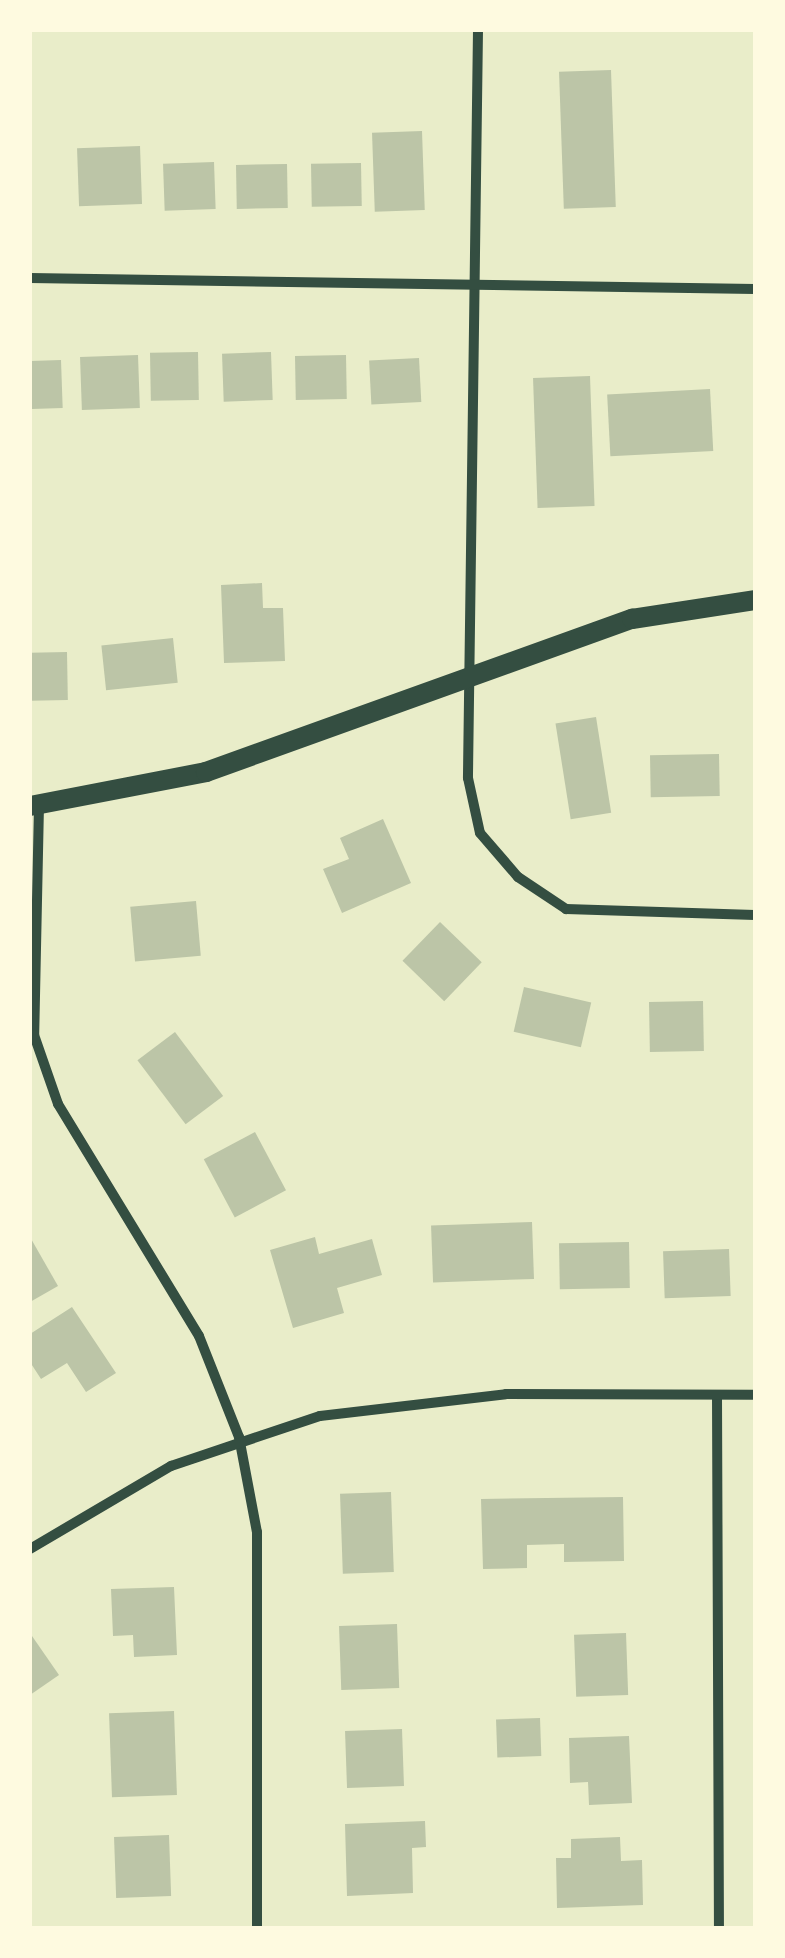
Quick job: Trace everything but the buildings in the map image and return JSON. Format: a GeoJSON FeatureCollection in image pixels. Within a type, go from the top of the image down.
{"type":"FeatureCollection","features":[{"type":"Feature","properties":{"kind":"main road"},"geometry":{"type":"LineString","coordinates":[[34,806],[206,772],[470,672],[632,618],[755,600]]}},
{"type":"Feature","properties":{"kind":"street"},"geometry":{"type":"LineString","coordinates":[[478,30],[471,286],[468,778],[480,833],[518,878],[566,910],[755,915]]}},
{"type":"Feature","properties":{"kind":"street"},"geometry":{"type":"LineString","coordinates":[[30,278],[755,289]]}},
{"type":"Feature","properties":{"kind":"street"},"geometry":{"type":"LineString","coordinates":[[34,806],[34,1035],[58,1104],[199,1336],[239,1438],[258,1532],[257,1928]]}},
{"type":"Feature","properties":{"kind":"street"},"geometry":{"type":"LineString","coordinates":[[717,1395],[719,1928]]}},
{"type":"Feature","properties":{"kind":"street"},"geometry":{"type":"LineString","coordinates":[[30,1549],[239,1438],[399,1400],[755,1395]]}}]}
